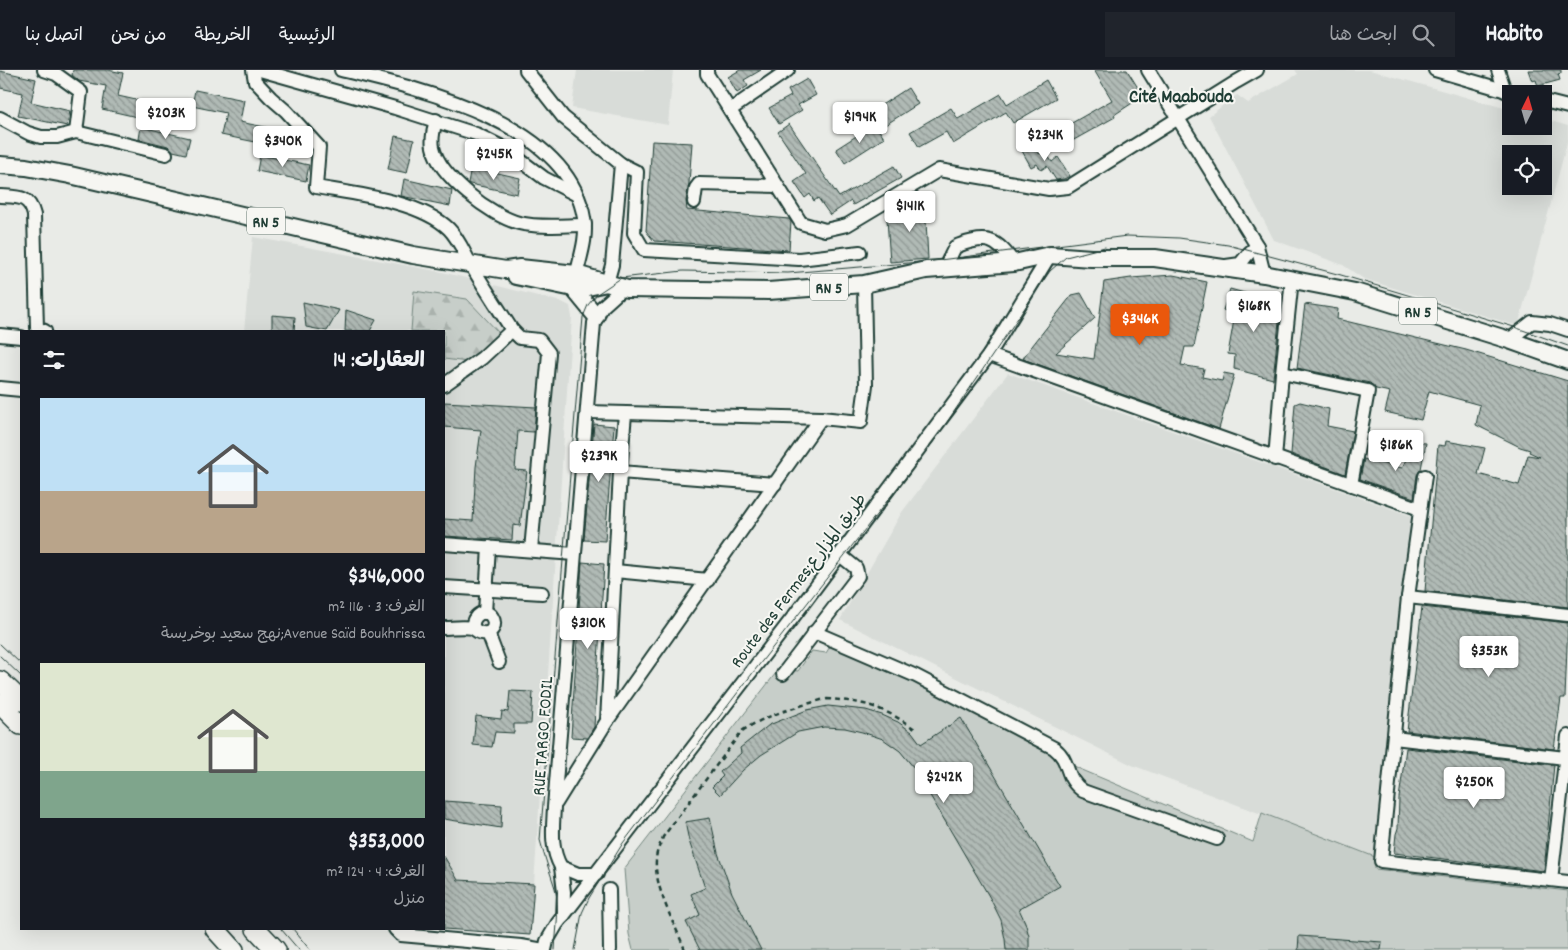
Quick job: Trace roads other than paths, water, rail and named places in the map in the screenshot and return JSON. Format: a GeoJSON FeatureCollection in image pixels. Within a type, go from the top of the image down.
{"type":"FeatureCollection","features":[{"type":"Feature","properties":{"kind":"highway"},"geometry":{"type":"LineString","coordinates":[[0,681],[20,700]]}},
{"type":"Feature","properties":{"kind":"highway"},"geometry":{"type":"LineString","coordinates":[[0,704],[20,724]]}},
{"type":"Feature","properties":{"kind":"highway"},"geometry":{"type":"LineString","coordinates":[[216,930],[234,950]]}},
{"type":"Feature","properties":{"kind":"highway"},"geometry":{"type":"LineString","coordinates":[[257,930],[276,950]]}},
{"type":"Feature","properties":{"kind":"main road"},"geometry":{"type":"LineString","coordinates":[[0,152],[26,167]]}},
{"type":"Feature","properties":{"kind":"main road"},"geometry":{"type":"LineString","coordinates":[[0,165],[26,167]]}},
{"type":"Feature","properties":{"kind":"main road","name":"RN 5"},"geometry":{"type":"LineString","coordinates":[[26,167],[70,175],[413,255],[506,270],[522,278],[575,281],[614,286],[768,291],[864,284],[926,270],[1014,263],[1050,255],[1091,258],[1155,258],[1264,274],[1355,292],[1509,340],[1568,361]]}},
{"type":"Feature","properties":{"kind":"main road"},"geometry":{"type":"LineString","coordinates":[[575,281],[596,316]]}},
{"type":"Feature","properties":{"kind":"street"},"geometry":{"type":"LineString","coordinates":[[44,70],[56,74],[81,92],[76,132]]}},
{"type":"Feature","properties":{"kind":"street"},"geometry":{"type":"LineString","coordinates":[[253,70],[255,81],[286,111],[319,148],[316,187],[384,199],[430,215],[451,231],[512,330],[520,338],[539,340],[549,353],[531,550]]}},
{"type":"Feature","properties":{"kind":"street"},"geometry":{"type":"LineString","coordinates":[[260,70],[436,120],[492,141],[544,178],[577,195]]}},
{"type":"Feature","properties":{"kind":"street"},"geometry":{"type":"LineString","coordinates":[[341,70],[421,90],[472,108],[506,125],[548,156],[565,173],[581,203],[585,225],[584,243],[575,281]]}},
{"type":"Feature","properties":{"kind":"street"},"geometry":{"type":"LineString","coordinates":[[526,70],[563,117],[621,164],[637,172],[634,233],[644,250],[799,259],[860,252]]}},
{"type":"Feature","properties":{"kind":"street"},"geometry":{"type":"LineString","coordinates":[[730,110],[788,70]]}},
{"type":"Feature","properties":{"kind":"street"},"geometry":{"type":"LineString","coordinates":[[1148,70],[1257,246],[1264,274]]}},
{"type":"Feature","properties":{"kind":"street"},"geometry":{"type":"LineString","coordinates":[[707,71],[801,223],[825,230],[847,225],[939,170],[1049,189],[1068,187],[1258,70]]}},
{"type":"Feature","properties":{"kind":"street"},"geometry":{"type":"LineString","coordinates":[[1435,70],[1502,89]]}},
{"type":"Feature","properties":{"kind":"street"},"geometry":{"type":"LineString","coordinates":[[1498,70],[1507,85]]}},
{"type":"Feature","properties":{"kind":"street"},"geometry":{"type":"LineString","coordinates":[[1552,103],[1568,107]]}},
{"type":"Feature","properties":{"kind":"street"},"geometry":{"type":"LineString","coordinates":[[0,118],[41,138],[57,137],[76,132],[166,154]]}},
{"type":"Feature","properties":{"kind":"street"},"geometry":{"type":"LineString","coordinates":[[436,120],[432,144],[435,155],[458,184],[484,207],[502,217],[520,223],[585,225]]}},
{"type":"Feature","properties":{"kind":"street"},"geometry":{"type":"LineString","coordinates":[[492,141],[506,125]]}},
{"type":"Feature","properties":{"kind":"street"},"geometry":{"type":"LineString","coordinates":[[596,316],[608,300],[614,286],[612,265],[621,164]]}},
{"type":"Feature","properties":{"kind":"street"},"geometry":{"type":"LineString","coordinates":[[694,202],[696,188],[699,184],[777,186]]}},
{"type":"Feature","properties":{"kind":"street"},"geometry":{"type":"LineString","coordinates":[[0,196],[22,198],[29,202],[34,215],[38,330]]}},
{"type":"Feature","properties":{"kind":"street"},"geometry":{"type":"LineString","coordinates":[[944,269],[954,246],[965,242],[990,241],[1002,249],[1014,263]]}},
{"type":"Feature","properties":{"kind":"street"},"geometry":{"type":"LineString","coordinates":[[1220,267],[1240,264],[1257,246]]}},
{"type":"Feature","properties":{"kind":"street","name":"Route des Fermes;طريق المزارع"},"geometry":{"type":"LineString","coordinates":[[563,917],[840,555],[989,355],[1050,255]]}},
{"type":"Feature","properties":{"kind":"street"},"geometry":{"type":"LineString","coordinates":[[1275,459],[1292,279]]}},
{"type":"Feature","properties":{"kind":"street"},"geometry":{"type":"LineString","coordinates":[[588,412],[821,418],[861,422],[866,385],[864,284]]}},
{"type":"Feature","properties":{"kind":"street","name":"RUE TARGO FODIL"},"geometry":{"type":"LineString","coordinates":[[563,917],[564,892],[561,867],[553,844],[554,807],[574,554],[596,316]]}},
{"type":"Feature","properties":{"kind":"street"},"geometry":{"type":"LineString","coordinates":[[1509,340],[1532,322],[1550,324],[1568,330]]}},
{"type":"Feature","properties":{"kind":"street"},"geometry":{"type":"LineString","coordinates":[[445,384],[482,358],[512,330]]}},
{"type":"Feature","properties":{"kind":"street"},"geometry":{"type":"LineString","coordinates":[[0,335],[20,337]]}},
{"type":"Feature","properties":{"kind":"street"},"geometry":{"type":"LineString","coordinates":[[989,355],[1275,459],[1420,509]]}},
{"type":"Feature","properties":{"kind":"street"},"geometry":{"type":"LineString","coordinates":[[1282,373],[1368,391],[1351,485]]}},
{"type":"Feature","properties":{"kind":"street"},"geometry":{"type":"LineString","coordinates":[[0,388],[20,390]]}},
{"type":"Feature","properties":{"kind":"street"},"geometry":{"type":"LineString","coordinates":[[607,721],[620,472],[625,414]]}},
{"type":"Feature","properties":{"kind":"street"},"geometry":{"type":"LineString","coordinates":[[554,807],[607,721],[821,418]]}},
{"type":"Feature","properties":{"kind":"street"},"geometry":{"type":"LineString","coordinates":[[620,472],[775,484]]}},
{"type":"Feature","properties":{"kind":"street"},"geometry":{"type":"LineString","coordinates":[[1425,476],[1408,597],[1381,860],[1568,882]]}},
{"type":"Feature","properties":{"kind":"street"},"geometry":{"type":"LineString","coordinates":[[445,544],[574,554]]}},
{"type":"Feature","properties":{"kind":"street"},"geometry":{"type":"LineString","coordinates":[[484,613],[488,547]]}},
{"type":"Feature","properties":{"kind":"street"},"geometry":{"type":"LineString","coordinates":[[783,674],[858,576],[856,568],[840,555]]}},
{"type":"Feature","properties":{"kind":"street"},"geometry":{"type":"LineString","coordinates":[[615,572],[708,580]]}},
{"type":"Feature","properties":{"kind":"street"},"geometry":{"type":"LineString","coordinates":[[445,586],[542,593]]}},
{"type":"Feature","properties":{"kind":"street"},"geometry":{"type":"LineString","coordinates":[[1408,597],[1568,615]]}},
{"type":"Feature","properties":{"kind":"street"},"geometry":{"type":"LineString","coordinates":[[445,628],[473,628],[482,634],[488,633],[493,629],[494,620],[489,614],[476,615],[473,619],[473,628]]}},
{"type":"Feature","properties":{"kind":"street"},"geometry":{"type":"LineString","coordinates":[[814,632],[916,676],[1054,748],[1063,757],[1070,778],[1083,791],[1217,839]]}},
{"type":"Feature","properties":{"kind":"street"},"geometry":{"type":"LineString","coordinates":[[488,633],[499,662]]}},
{"type":"Feature","properties":{"kind":"street"},"geometry":{"type":"LineString","coordinates":[[1551,880],[1568,736]]}},
{"type":"Feature","properties":{"kind":"street"},"geometry":{"type":"LineString","coordinates":[[1394,738],[1565,758]]}},
{"type":"Feature","properties":{"kind":"street"},"geometry":{"type":"LineString","coordinates":[[561,867],[578,874],[597,874]]}},
{"type":"Feature","properties":{"kind":"street"},"geometry":{"type":"LineString","coordinates":[[609,890],[610,950]]}},
{"type":"Feature","properties":{"kind":"street"},"geometry":{"type":"LineString","coordinates":[[396,930],[401,935],[545,950],[552,932],[563,917]]}},
{"type":"Feature","properties":{"kind":"tram line"},"geometry":{"type":"LineString","coordinates":[[555,950],[557,919],[555,888],[540,840],[583,317],[588,305],[597,294],[621,278],[683,271],[788,273],[932,261],[1127,236],[1179,238],[1228,245],[1341,275],[1514,327],[1568,346]]}},
{"type":"Feature","properties":{"kind":"tram line"},"geometry":{"type":"LineString","coordinates":[[575,950],[582,913],[589,898],[623,843],[934,441],[1050,271],[1066,257],[1105,247]]}},
{"type":"Feature","properties":{"kind":"tram line"},"geometry":{"type":"LineString","coordinates":[[0,644],[20,663]]}},
{"type":"Feature","properties":{"kind":"tram line"},"geometry":{"type":"LineString","coordinates":[[0,656],[20,675]]}},
{"type":"Feature","properties":{"kind":"tram line"},"geometry":{"type":"LineString","coordinates":[[282,930],[299,950]]}},
{"type":"Feature","properties":{"kind":"tram line"},"geometry":{"type":"LineString","coordinates":[[294,930],[310,950]]}},
{"type":"Feature","properties":{"kind":"district","name":"Cité Maabouda"},"geometry":{"type":"Point","coordinates":[1181,95]}}]}
